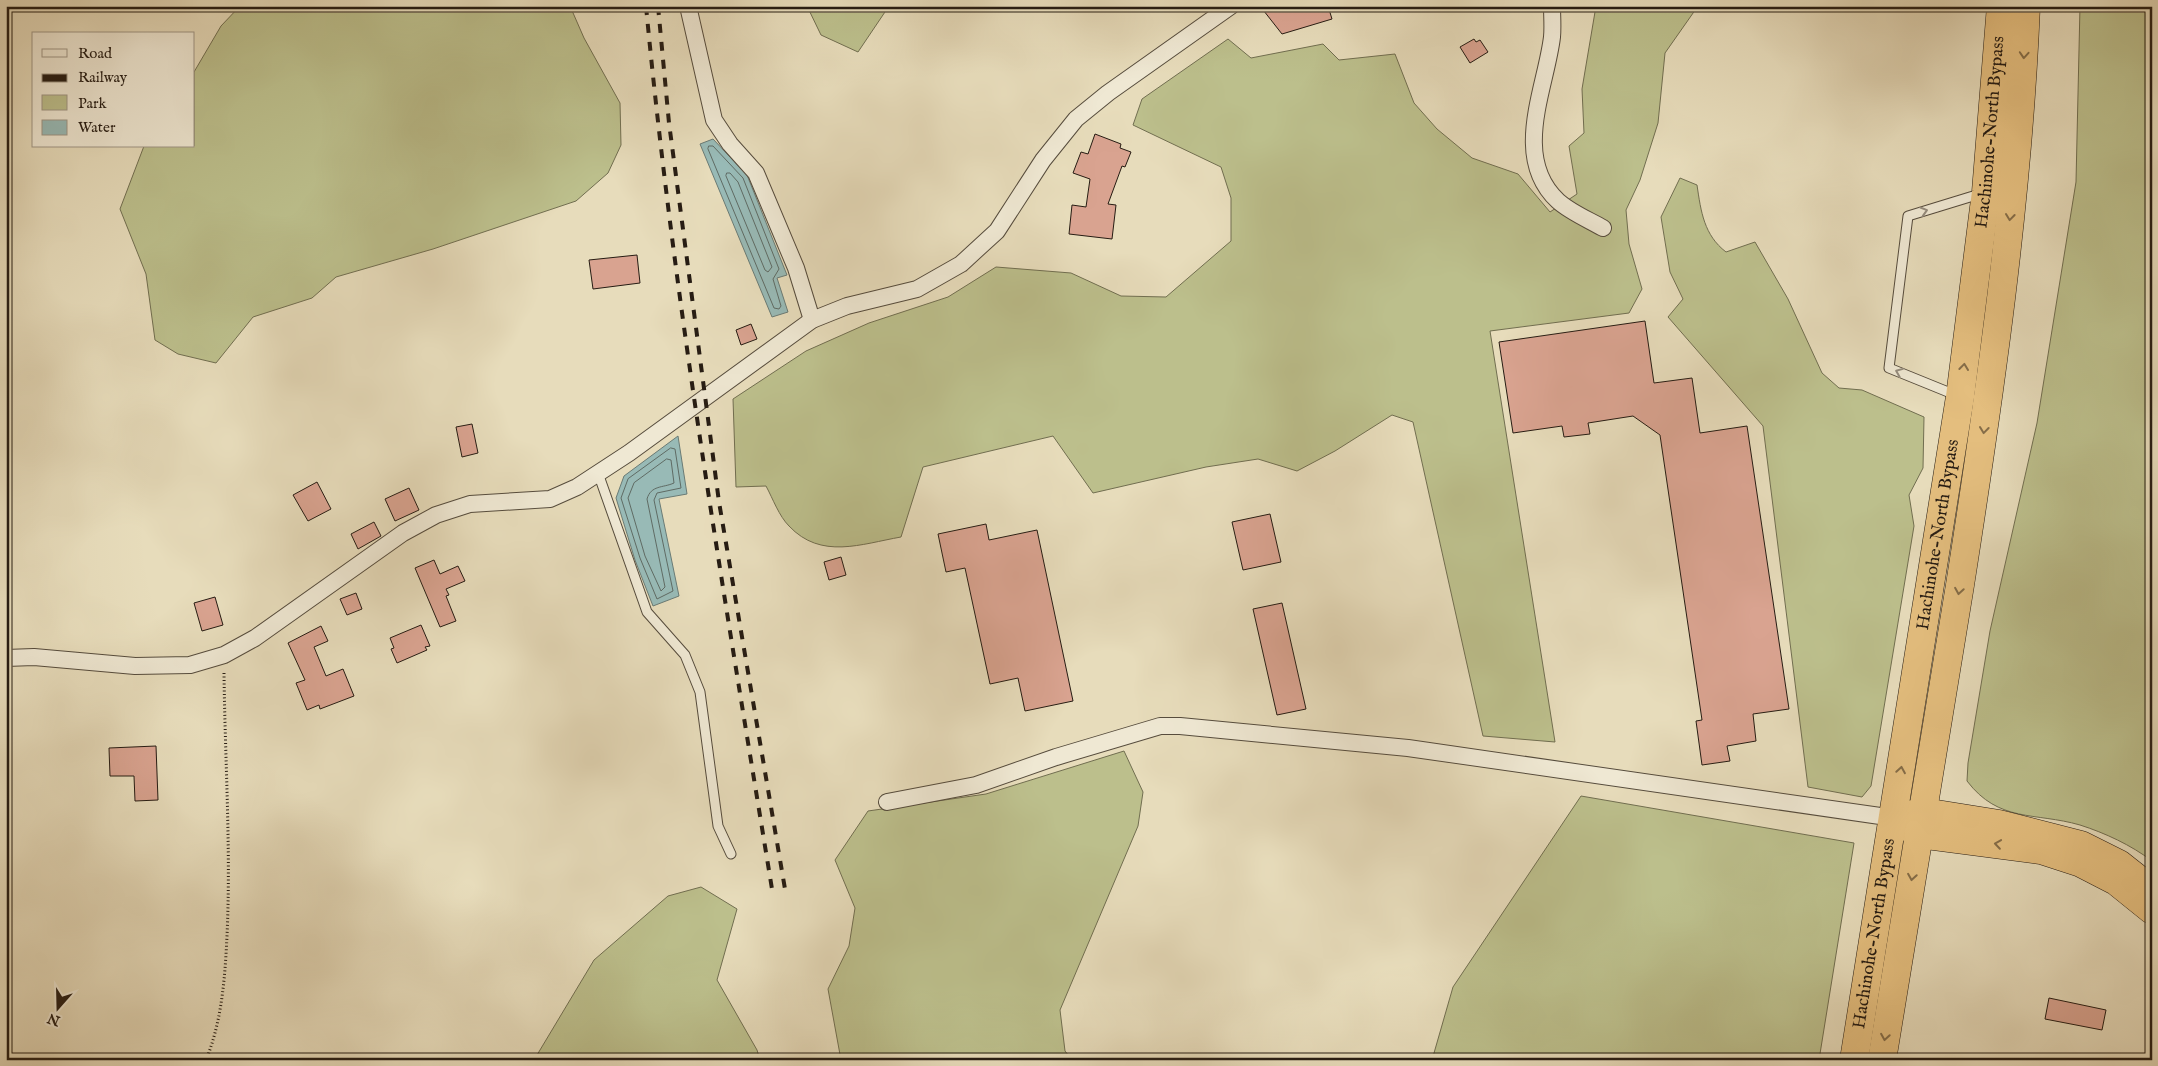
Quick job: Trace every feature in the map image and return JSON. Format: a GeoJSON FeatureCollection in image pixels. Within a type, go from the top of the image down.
{"type":"FeatureCollection","features":[{"type":"Feature","properties":{"kind":"highway","name":"Hachinohe-North Bypass"},"geometry":{"type":"LineString","coordinates":[[1854,1060],[1960,397],[1986,192],[2001,6]]}},
{"type":"Feature","properties":{"kind":"highway","name":"Hachinohe-North Bypass"},"geometry":{"type":"LineString","coordinates":[[1882,1060],[1983,440],[2017,158],[2026,6]]}},
{"type":"Feature","properties":{"kind":"highway"},"geometry":{"type":"LineString","coordinates":[[1894,818],[2041,850],[2081,863],[2116,881],[2152,910]]}},
{"type":"Feature","properties":{"kind":"highway"},"geometry":{"type":"LineString","coordinates":[[1922,823],[1999,824],[2081,845],[2119,864],[2152,890]]}},
{"type":"Feature","properties":{"kind":"street"},"geometry":{"type":"LineString","coordinates":[[688,6],[714,120],[730,144],[756,172],[796,268],[812,320]]}},
{"type":"Feature","properties":{"kind":"street"},"geometry":{"type":"LineString","coordinates":[[6,658],[34,657],[135,666],[190,665],[224,654],[255,638],[403,533],[436,515],[470,504],[550,499],[577,487],[812,320],[847,306],[917,289],[961,264],[997,231],[1043,160],[1076,119],[1108,92],[1231,6]]}},
{"type":"Feature","properties":{"kind":"street"},"geometry":{"type":"LineString","coordinates":[[1552,6],[1552,36],[1534,125],[1534,147],[1542,180],[1558,201],[1603,228]]}},
{"type":"Feature","properties":{"kind":"street"},"geometry":{"type":"LineString","coordinates":[[887,802],[976,786],[1056,757],[1150,728],[1180,726],[1408,748],[1894,818]]}},
{"type":"Feature","properties":{"kind":"lane"},"geometry":{"type":"LineString","coordinates":[[1960,397],[1889,368],[1908,216],[1986,192]]}},
{"type":"Feature","properties":{"kind":"lane"},"geometry":{"type":"LineString","coordinates":[[598,473],[647,612],[685,655],[700,692],[718,826],[731,854]]}},
{"type":"Feature","properties":{"kind":"path"},"geometry":{"type":"LineString","coordinates":[[206,1060],[220,1011],[226,962],[229,896],[224,654]]}},
{"type":"Feature","properties":{"kind":"green space"},"geometry":{"type":"Polygon","coordinates":[[[240,6],[570,6],[584,38],[620,103],[621,145],[608,173],[576,201],[433,249],[336,277],[312,298],[253,317],[216,363],[178,354],[155,340],[146,274],[120,209],[143,148],[195,148],[195,70],[221,26],[240,6]]]}},
{"type":"Feature","properties":{"kind":"green space"},"geometry":{"type":"Polygon","coordinates":[[[807,6],[889,6],[858,52],[821,35],[807,6]]]}},
{"type":"Feature","properties":{"kind":"green space"},"geometry":{"type":"Polygon","coordinates":[[[1596,6],[1698,6],[1665,53],[1658,123],[1640,180],[1626,210],[1629,244],[1642,289],[1629,313],[1490,331],[1555,742],[1483,736],[1413,422],[1392,415],[1335,451],[1297,471],[1258,459],[1206,467],[1093,493],[1053,436],[923,467],[901,537],[856,546],[828,546],[814,543],[801,537],[785,522],[766,486],[736,487],[733,399],[806,351],[869,323],[948,297],[996,267],[1071,273],[1121,296],[1166,297],[1231,241],[1231,198],[1221,167],[1133,125],[1142,99],[1228,39],[1251,58],[1323,44],[1339,60],[1395,54],[1414,103],[1437,129],[1472,158],[1518,174],[1550,212],[1577,194],[1569,146],[1584,133],[1582,89],[1596,6]]]}},
{"type":"Feature","properties":{"kind":"green space"},"geometry":{"type":"Polygon","coordinates":[[[2080,6],[2152,6],[2152,861],[2127,845],[2089,828],[2064,821],[2005,810],[1992,804],[1967,781],[1968,763],[1990,631],[2037,423],[2076,182],[2080,6]]]}},
{"type":"Feature","properties":{"kind":"green space"},"geometry":{"type":"Polygon","coordinates":[[[1680,178],[1697,185],[1702,214],[1708,230],[1726,252],[1755,242],[1788,299],[1822,373],[1839,388],[1862,390],[1924,417],[1923,468],[1909,495],[1914,526],[1871,786],[1862,797],[1808,787],[1763,426],[1668,317],[1683,299],[1670,272],[1661,217],[1680,178]]]}},
{"type":"Feature","properties":{"kind":"green space"},"geometry":{"type":"Polygon","coordinates":[[[1124,751],[1143,792],[1138,826],[1060,1010],[1065,1051],[1072,1060],[841,1060],[828,989],[849,946],[855,908],[835,860],[868,811],[986,794],[1124,751]]]}},
{"type":"Feature","properties":{"kind":"green space"},"geometry":{"type":"Polygon","coordinates":[[[1581,796],[1854,843],[1819,1060],[1432,1060],[1453,987],[1581,796]]]}},
{"type":"Feature","properties":{"kind":"green space"},"geometry":{"type":"Polygon","coordinates":[[[701,887],[737,909],[717,980],[757,1050],[760,1060],[534,1060],[594,960],[668,896],[701,887]]]}},
{"type":"Feature","properties":{"kind":"water"},"geometry":{"type":"Polygon","coordinates":[[[713,139],[747,175],[787,275],[777,278],[788,312],[772,317],[700,144],[713,139]]]}},
{"type":"Feature","properties":{"kind":"water"},"geometry":{"type":"Polygon","coordinates":[[[678,436],[687,494],[659,499],[679,596],[653,606],[635,560],[616,498],[624,476],[678,436]]]}},
{"type":"Feature","properties":{"kind":"building"},"geometry":{"type":"Polygon","coordinates":[[[1260,6],[1328,6],[1332,19],[1282,34],[1260,6]]]}},
{"type":"Feature","properties":{"kind":"building"},"geometry":{"type":"Polygon","coordinates":[[[1474,39],[1476,42],[1480,40],[1488,52],[1470,63],[1460,47],[1474,39]]]}},
{"type":"Feature","properties":{"kind":"building"},"geometry":{"type":"Polygon","coordinates":[[[1095,134],[1121,144],[1120,148],[1131,152],[1125,167],[1122,166],[1108,204],[1116,205],[1112,239],[1069,234],[1072,205],[1086,207],[1090,179],[1073,173],[1081,152],[1088,154],[1095,134]]]}},
{"type":"Feature","properties":{"kind":"building"},"geometry":{"type":"Polygon","coordinates":[[[637,255],[640,283],[593,289],[589,260],[637,255]]]}},
{"type":"Feature","properties":{"kind":"building"},"geometry":{"type":"Polygon","coordinates":[[[1645,321],[1654,383],[1692,378],[1700,433],[1747,426],[1789,709],[1753,714],[1756,741],[1727,746],[1730,761],[1702,765],[1696,721],[1702,720],[1660,435],[1633,416],[1588,423],[1590,434],[1564,437],[1562,426],[1513,433],[1499,342],[1645,321]]]}},
{"type":"Feature","properties":{"kind":"building"},"geometry":{"type":"Polygon","coordinates":[[[751,324],[757,339],[741,345],[736,330],[751,324]]]}},
{"type":"Feature","properties":{"kind":"building"},"geometry":{"type":"Polygon","coordinates":[[[472,424],[478,453],[462,457],[456,427],[472,424]]]}},
{"type":"Feature","properties":{"kind":"building"},"geometry":{"type":"Polygon","coordinates":[[[317,482],[331,509],[308,521],[293,495],[317,482]]]}},
{"type":"Feature","properties":{"kind":"building"},"geometry":{"type":"Polygon","coordinates":[[[409,488],[419,510],[395,521],[385,499],[409,488]]]}},
{"type":"Feature","properties":{"kind":"building"},"geometry":{"type":"Polygon","coordinates":[[[1270,514],[1281,562],[1243,570],[1232,522],[1270,514]]]}},
{"type":"Feature","properties":{"kind":"building"},"geometry":{"type":"Polygon","coordinates":[[[374,522],[381,536],[358,549],[351,534],[374,522]]]}},
{"type":"Feature","properties":{"kind":"building"},"geometry":{"type":"Polygon","coordinates":[[[986,524],[989,540],[1037,530],[1073,701],[1025,711],[1018,678],[990,684],[965,568],[946,572],[938,534],[986,524]]]}},
{"type":"Feature","properties":{"kind":"building"},"geometry":{"type":"Polygon","coordinates":[[[841,557],[846,575],[829,580],[824,562],[841,557]]]}},
{"type":"Feature","properties":{"kind":"building"},"geometry":{"type":"Polygon","coordinates":[[[434,560],[440,574],[458,566],[465,581],[446,589],[449,595],[446,596],[456,621],[440,627],[415,568],[434,560]]]}},
{"type":"Feature","properties":{"kind":"building"},"geometry":{"type":"Polygon","coordinates":[[[356,593],[362,609],[347,615],[340,599],[356,593]]]}},
{"type":"Feature","properties":{"kind":"building"},"geometry":{"type":"Polygon","coordinates":[[[215,597],[223,625],[202,631],[194,603],[215,597]]]}},
{"type":"Feature","properties":{"kind":"building"},"geometry":{"type":"Polygon","coordinates":[[[1282,603],[1306,709],[1277,715],[1253,609],[1282,603]]]}},
{"type":"Feature","properties":{"kind":"building"},"geometry":{"type":"Polygon","coordinates":[[[421,625],[430,646],[425,647],[427,650],[397,663],[391,649],[394,648],[390,638],[421,625]]]}},
{"type":"Feature","properties":{"kind":"building"},"geometry":{"type":"Polygon","coordinates":[[[321,626],[328,641],[314,647],[326,676],[343,669],[354,696],[320,709],[319,705],[307,710],[296,683],[305,680],[288,643],[321,626]]]}},
{"type":"Feature","properties":{"kind":"building"},"geometry":{"type":"Polygon","coordinates":[[[156,746],[158,800],[135,801],[134,776],[110,776],[109,748],[156,746]]]}},
{"type":"Feature","properties":{"kind":"building"},"geometry":{"type":"Polygon","coordinates":[[[2049,998],[2106,1010],[2102,1030],[2045,1019],[2049,998]]]}},
{"type":"Feature","properties":{"kind":"railway"},"geometry":{"type":"LineString","coordinates":[[646,6],[657,117],[686,338],[718,558],[772,889]]}},
{"type":"Feature","properties":{"kind":"railway"},"geometry":{"type":"LineString","coordinates":[[658,6],[669,123],[719,502],[785,889]]}},
{"type":"Feature","properties":{"kind":"railway"},"geometry":{"type":"LineString","coordinates":[[6,1025],[11,1060]]}}]}
